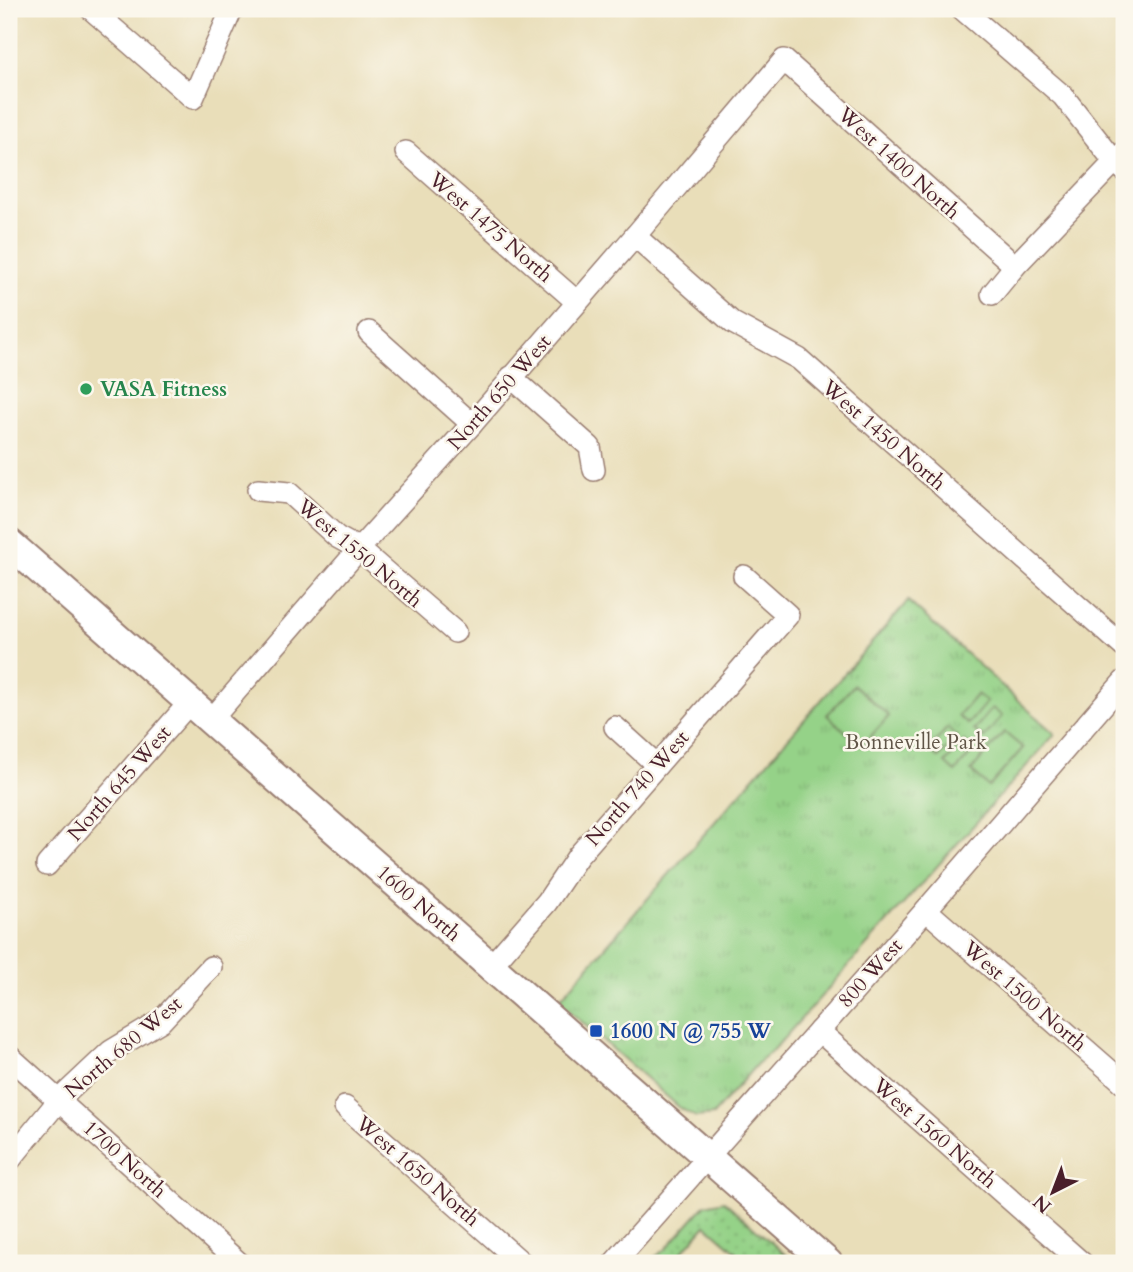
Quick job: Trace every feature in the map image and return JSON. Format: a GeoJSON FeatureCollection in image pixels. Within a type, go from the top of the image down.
{"type":"FeatureCollection","features":[{"type":"Feature","properties":{"kind":"main road","name":"1600 North"},"geometry":{"type":"LineString","coordinates":[[9,543],[828,1263]]}},
{"type":"Feature","properties":{"kind":"street"},"geometry":{"type":"LineString","coordinates":[[92,9],[192,98],[232,9]]}},
{"type":"Feature","properties":{"kind":"street"},"geometry":{"type":"LineString","coordinates":[[962,9],[1063,96],[1121,161],[1015,266],[992,294]]}},
{"type":"Feature","properties":{"kind":"street","name":"North 650 West"},"geometry":{"type":"LineString","coordinates":[[211,720],[577,303],[783,60]]}},
{"type":"Feature","properties":{"kind":"street","name":"West 1400 North"},"geometry":{"type":"LineString","coordinates":[[783,60],[1015,266]]}},
{"type":"Feature","properties":{"kind":"street","name":"West 1475 North"},"geometry":{"type":"LineString","coordinates":[[405,152],[577,303]]}},
{"type":"Feature","properties":{"kind":"street","name":"West 1450 North"},"geometry":{"type":"LineString","coordinates":[[635,236],[733,324],[799,359],[1124,647]]}},
{"type":"Feature","properties":{"kind":"street"},"geometry":{"type":"LineString","coordinates":[[369,332],[472,424]]}},
{"type":"Feature","properties":{"kind":"street"},"geometry":{"type":"LineString","coordinates":[[511,377],[590,447],[594,470]]}},
{"type":"Feature","properties":{"kind":"street","name":"West 1550 North"},"geometry":{"type":"LineString","coordinates":[[258,490],[289,494],[337,537],[359,549],[455,632]]}},
{"type":"Feature","properties":{"kind":"street","name":"North 740 West"},"geometry":{"type":"LineString","coordinates":[[491,966],[547,902],[578,856],[788,614],[744,576]]}},
{"type":"Feature","properties":{"kind":"street","name":"800 West"},"geometry":{"type":"LineString","coordinates":[[614,1263],[1124,681]]}},
{"type":"Feature","properties":{"kind":"street","name":"North 645 West"},"geometry":{"type":"LineString","coordinates":[[47,865],[191,701]]}},
{"type":"Feature","properties":{"kind":"street"},"geometry":{"type":"LineString","coordinates":[[615,727],[657,765]]}},
{"type":"Feature","properties":{"kind":"street","name":"West 1500 North"},"geometry":{"type":"LineString","coordinates":[[926,910],[1124,1083]]}},
{"type":"Feature","properties":{"kind":"street","name":"North 680 West"},"geometry":{"type":"LineString","coordinates":[[9,1161],[59,1100],[111,1051],[161,1021],[211,967]]}},
{"type":"Feature","properties":{"kind":"street","name":"West 1560 North"},"geometry":{"type":"LineString","coordinates":[[819,1031],[1082,1263]]}},
{"type":"Feature","properties":{"kind":"street","name":"1700 North"},"geometry":{"type":"LineString","coordinates":[[9,1056],[239,1263]]}},
{"type":"Feature","properties":{"kind":"street","name":"West 1650 North"},"geometry":{"type":"LineString","coordinates":[[345,1107],[522,1263]]}},
{"type":"Feature","properties":{"kind":"green space","name":"Bonneville Park"},"geometry":{"type":"Polygon","coordinates":[[[908,601],[1055,734],[713,1115],[696,1117],[680,1108],[559,1000],[908,601]]]}},
{"type":"Feature","properties":{"kind":"green space"},"geometry":{"type":"Polygon","coordinates":[[[854,685],[889,716],[862,746],[827,715],[854,685]]]}},
{"type":"Feature","properties":{"kind":"green space"},"geometry":{"type":"Polygon","coordinates":[[[977,694],[987,702],[968,724],[958,716],[977,694]]]}},
{"type":"Feature","properties":{"kind":"green space"},"geometry":{"type":"Polygon","coordinates":[[[992,708],[1002,716],[984,738],[974,730],[992,708]]]}},
{"type":"Feature","properties":{"kind":"green space"},"geometry":{"type":"Polygon","coordinates":[[[947,728],[957,736],[939,758],[929,750],[947,728]]]}},
{"type":"Feature","properties":{"kind":"green space"},"geometry":{"type":"Polygon","coordinates":[[[1004,732],[1023,748],[989,787],[971,771],[1004,732]]]}},
{"type":"Feature","properties":{"kind":"green space"},"geometry":{"type":"Polygon","coordinates":[[[964,741],[974,750],[955,772],[945,763],[964,741]]]}},
{"type":"Feature","properties":{"kind":"green space"},"geometry":{"type":"Polygon","coordinates":[[[724,1201],[795,1263],[727,1263],[737,1252],[706,1225],[672,1263],[647,1263],[666,1249],[705,1205],[724,1201]]]}},
{"type":"Feature","properties":{"kind":"place","name":"VASA Fitness"},"geometry":{"type":"Point","coordinates":[86,389]}},
{"type":"Feature","properties":{"kind":"place","name":"1600 N @ 755 W"},"geometry":{"type":"Point","coordinates":[596,1031]}}]}
